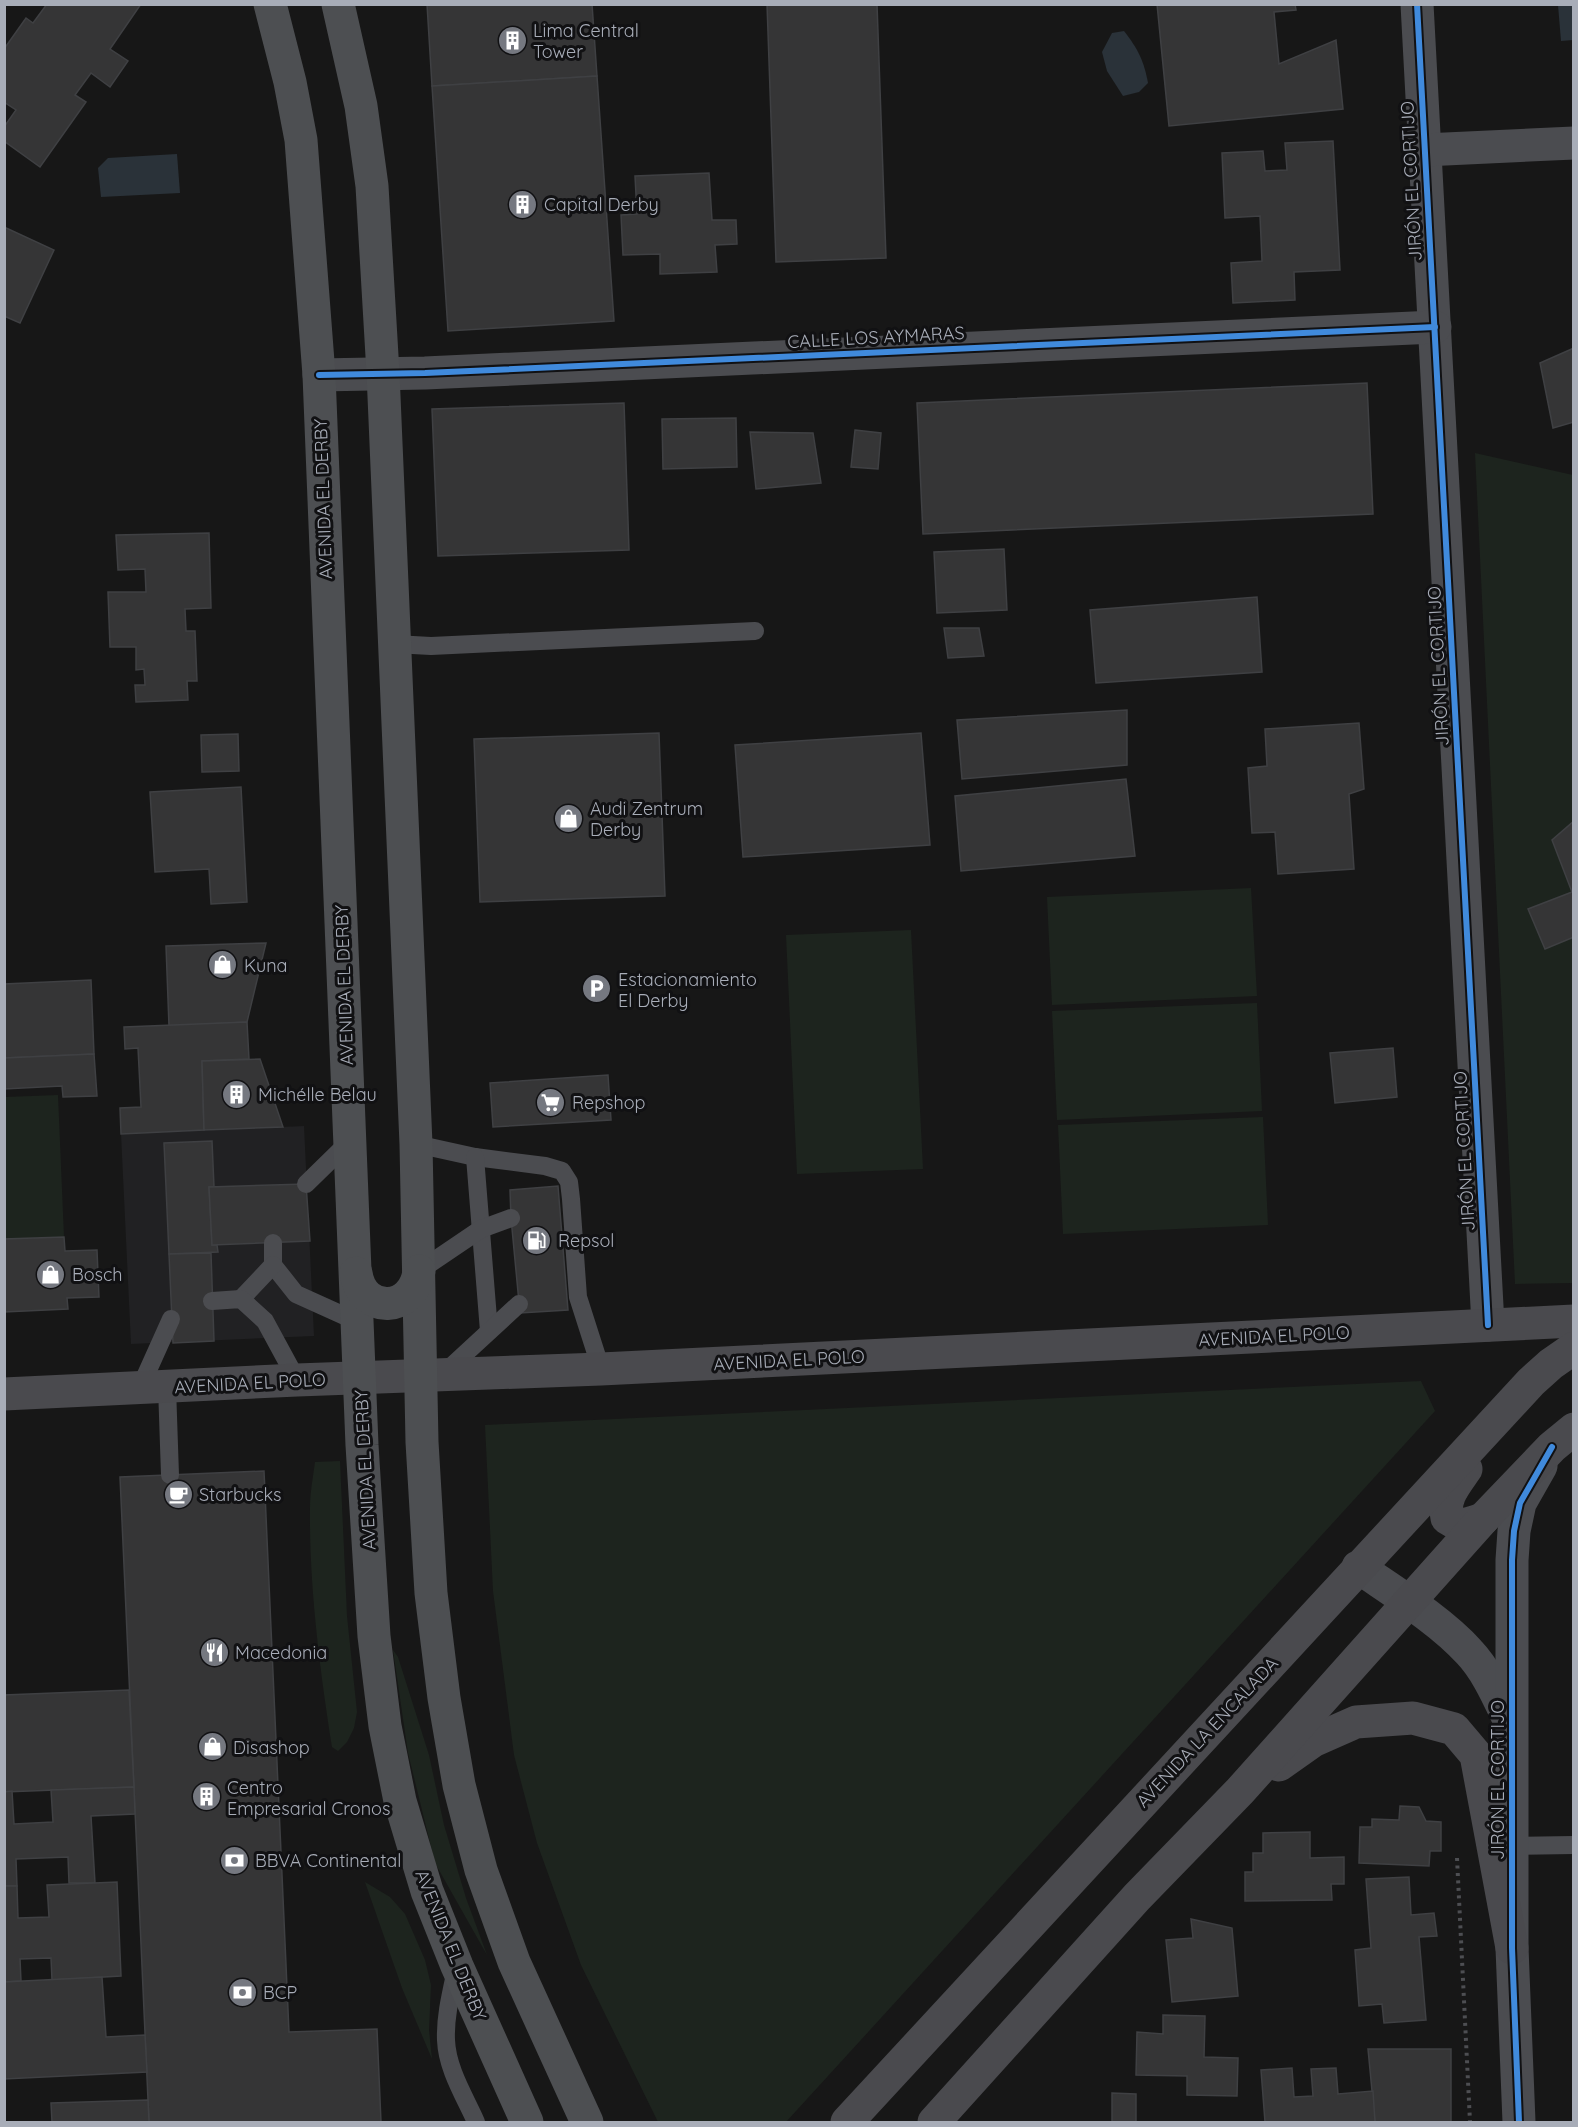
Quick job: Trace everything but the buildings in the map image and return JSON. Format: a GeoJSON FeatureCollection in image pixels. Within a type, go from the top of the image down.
{"type":"FeatureCollection","features":[{"type":"Feature","properties":{"kind":"main road","name":"AVENIDA EL DERBY"},"geometry":{"type":"LineString","coordinates":[[270,4],[290,82],[301,140],[319,375],[362,1445],[374,1636],[386,1726],[400,1801],[427,1891],[457,1966],[527,2122]]}},
{"type":"Feature","properties":{"kind":"main road"},"geometry":{"type":"LineString","coordinates":[[338,4],[361,106],[372,186],[383,373],[416,1144],[419,1271],[431,1376],[422,1442],[431,1593],[444,1698],[459,1785],[481,1870],[514,1962],[586,2122]]}},
{"type":"Feature","properties":{"kind":"main road"},"geometry":{"type":"LineString","coordinates":[[356,1273],[357,1281],[366,1295],[373,1300],[389,1304],[405,1299],[411,1293],[416,1287],[419,1271]]}},
{"type":"Feature","properties":{"kind":"main road","name":"AVENIDA EL POLO"},"geometry":{"type":"LineString","coordinates":[[4,1394],[601,1369],[1574,1321]]}},
{"type":"Feature","properties":{"kind":"main road","name":"AVENIDA LA ENCALADA"},"geometry":{"type":"LineString","coordinates":[[847,2122],[1515,1399],[1551,1364],[1574,1348]]}},
{"type":"Feature","properties":{"kind":"main road"},"geometry":{"type":"LineString","coordinates":[[1483,1519],[1463,1526],[1456,1524],[1447,1518],[1446,1500],[1515,1399]]}},
{"type":"Feature","properties":{"kind":"main road"},"geometry":{"type":"LineString","coordinates":[[934,2122],[1137,1897],[1240,1791],[1483,1519],[1563,1438]]}},
{"type":"Feature","properties":{"kind":"main road"},"geometry":{"type":"LineString","coordinates":[[1240,1791],[1313,1742],[1356,1722],[1413,1718],[1454,1729],[1476,1755],[1512,1948]]}},
{"type":"Feature","properties":{"kind":"street","name":"JIRÓN EL CORTIJO"},"geometry":{"type":"LineString","coordinates":[[1417,4],[1488,1325]]}},
{"type":"Feature","properties":{"kind":"street"},"geometry":{"type":"LineString","coordinates":[[1424,150],[1574,143]]}},
{"type":"Feature","properties":{"kind":"street","name":"CALLE LOS AYMARAS"},"geometry":{"type":"LineString","coordinates":[[319,375],[1435,327]]}},
{"type":"Feature","properties":{"kind":"street","name":"JIRÓN EL CORTIJO"},"geometry":{"type":"LineString","coordinates":[[1519,2122],[1512,1948],[1511,1584],[1514,1531],[1520,1503],[1563,1438]]}},
{"type":"Feature","properties":{"kind":"street","name":"JIRÓN EL CORTIJO"},"geometry":{"type":"LineString","coordinates":[[1358,1567],[1450,1634],[1470,1652],[1488,1679],[1512,1724]]}},
{"type":"Feature","properties":{"kind":"lane"},"geometry":{"type":"LineString","coordinates":[[394,644],[431,646],[755,631]]}},
{"type":"Feature","properties":{"kind":"lane"},"geometry":{"type":"LineString","coordinates":[[306,1184],[350,1141]]}},
{"type":"Feature","properties":{"kind":"lane"},"geometry":{"type":"LineString","coordinates":[[416,1144],[475,1157],[545,1166],[562,1172],[569,1182],[566,1216],[572,1298],[601,1369]]}},
{"type":"Feature","properties":{"kind":"lane"},"geometry":{"type":"LineString","coordinates":[[475,1157],[489,1331]]}},
{"type":"Feature","properties":{"kind":"lane"},"geometry":{"type":"LineString","coordinates":[[419,1271],[481,1229],[511,1218]]}},
{"type":"Feature","properties":{"kind":"lane"},"geometry":{"type":"LineString","coordinates":[[273,1243],[273,1265],[296,1294],[358,1322]]}},
{"type":"Feature","properties":{"kind":"lane"},"geometry":{"type":"LineString","coordinates":[[212,1301],[241,1299],[273,1265]]}},
{"type":"Feature","properties":{"kind":"lane"},"geometry":{"type":"LineString","coordinates":[[241,1299],[265,1321],[297,1380]]}},
{"type":"Feature","properties":{"kind":"lane"},"geometry":{"type":"LineString","coordinates":[[431,1376],[489,1331],[519,1304]]}},
{"type":"Feature","properties":{"kind":"lane"},"geometry":{"type":"LineString","coordinates":[[171,1319],[154,1387],[171,1475]]}},
{"type":"Feature","properties":{"kind":"lane"},"geometry":{"type":"LineString","coordinates":[[1512,1846],[1574,1845]]}},
{"type":"Feature","properties":{"kind":"lane"},"geometry":{"type":"LineString","coordinates":[[457,1966],[448,2007],[446,2040],[451,2066],[476,2122]]}},
{"type":"Feature","properties":{"kind":"path"},"geometry":{"type":"LineString","coordinates":[[1456,1852],[1470,2122]]}},
{"type":"Feature","properties":{"kind":"shaded area"},"geometry":{"type":"Polygon","coordinates":[[[1558,5],[1573,5],[1573,40],[1561,41],[1558,5]]]}},
{"type":"Feature","properties":{"kind":"shaded area"},"geometry":{"type":"Polygon","coordinates":[[[1124,31],[1140,56],[1148,83],[1139,92],[1123,96],[1107,71],[1102,52],[1112,33],[1124,31]]]}},
{"type":"Feature","properties":{"kind":"shaded area"},"geometry":{"type":"Polygon","coordinates":[[[177,154],[180,193],[101,197],[98,168],[108,158],[177,154]]]}},
{"type":"Feature","properties":{"kind":"shaded area"},"geometry":{"type":"Polygon","coordinates":[[[1475,453],[1573,475],[1573,1283],[1515,1284],[1475,453]]]}},
{"type":"Feature","properties":{"kind":"shaded area"},"geometry":{"type":"Polygon","coordinates":[[[1251,888],[1257,996],[1052,1005],[1047,897],[1251,888]]]}},
{"type":"Feature","properties":{"kind":"shaded area"},"geometry":{"type":"Polygon","coordinates":[[[911,930],[923,1169],[797,1174],[786,935],[911,930]]]}},
{"type":"Feature","properties":{"kind":"shaded area"},"geometry":{"type":"Polygon","coordinates":[[[1257,1003],[1262,1111],[1057,1120],[1052,1011],[1257,1003]]]}},
{"type":"Feature","properties":{"kind":"shaded area"},"geometry":{"type":"Polygon","coordinates":[[[58,1095],[64,1237],[5,1239],[5,1097],[58,1095]]]}},
{"type":"Feature","properties":{"kind":"shaded area"},"geometry":{"type":"Polygon","coordinates":[[[1263,1117],[1268,1225],[1063,1234],[1058,1125],[1263,1117]]]}},
{"type":"Feature","properties":{"kind":"shaded area"},"geometry":{"type":"Polygon","coordinates":[[[304,1126],[314,1336],[131,1344],[121,1134],[304,1126]]]}},
{"type":"Feature","properties":{"kind":"shaded area"},"geometry":{"type":"Polygon","coordinates":[[[1421,1381],[1435,1411],[786,2122],[658,2122],[581,1965],[537,1843],[514,1755],[493,1591],[485,1425],[1421,1381]]]}},
{"type":"Feature","properties":{"kind":"shaded area"},"geometry":{"type":"Polygon","coordinates":[[[340,1461],[347,1616],[357,1712],[354,1728],[347,1742],[338,1751],[332,1747],[320,1658],[311,1567],[310,1508],[315,1462],[340,1461]]]}},
{"type":"Feature","properties":{"kind":"shaded area"},"geometry":{"type":"Polygon","coordinates":[[[393,1650],[398,1657],[429,1755],[444,1825],[466,1898],[487,1955],[435,1863],[408,1753],[393,1650]]]}},
{"type":"Feature","properties":{"kind":"shaded area"},"geometry":{"type":"Polygon","coordinates":[[[365,1882],[390,1897],[405,1914],[425,1960],[431,1985],[429,2030],[432,2059],[402,1988],[365,1882]]]}},
{"type":"Feature","properties":{"kind":"cycle path"},"geometry":{"type":"LineString","coordinates":[[1417,4],[1488,1325]]}},
{"type":"Feature","properties":{"kind":"cycle path"},"geometry":{"type":"LineString","coordinates":[[319,375],[425,373],[1435,327]]}},
{"type":"Feature","properties":{"kind":"cycle path"},"geometry":{"type":"LineString","coordinates":[[1519,2122],[1512,1948],[1512,1560],[1514,1531],[1520,1503],[1552,1447]]}},
{"type":"Feature","properties":{"kind":"place","name":"Lima Central Tower"},"geometry":{"type":"Point","coordinates":[512,40]}},
{"type":"Feature","properties":{"kind":"place","name":"Capital Derby"},"geometry":{"type":"Point","coordinates":[523,204]}},
{"type":"Feature","properties":{"kind":"place","name":"Audi Zentrum Derby"},"geometry":{"type":"Point","coordinates":[569,818]}},
{"type":"Feature","properties":{"kind":"place","name":"Kuna"},"geometry":{"type":"Point","coordinates":[223,965]}},
{"type":"Feature","properties":{"kind":"place","name":"Estacionamiento El Derby"},"geometry":{"type":"Point","coordinates":[597,989]}},
{"type":"Feature","properties":{"kind":"place","name":"Michélle Belau"},"geometry":{"type":"Point","coordinates":[237,1094]}},
{"type":"Feature","properties":{"kind":"place","name":"Repshop"},"geometry":{"type":"Point","coordinates":[551,1102]}},
{"type":"Feature","properties":{"kind":"place","name":"Repsol"},"geometry":{"type":"Point","coordinates":[537,1240]}},
{"type":"Feature","properties":{"kind":"place","name":"Bosch"},"geometry":{"type":"Point","coordinates":[51,1274]}},
{"type":"Feature","properties":{"kind":"place","name":"Starbucks"},"geometry":{"type":"Point","coordinates":[178,1494]}},
{"type":"Feature","properties":{"kind":"place","name":"Macedonia"},"geometry":{"type":"Point","coordinates":[214,1652]}},
{"type":"Feature","properties":{"kind":"place","name":"Disashop"},"geometry":{"type":"Point","coordinates":[212,1747]}},
{"type":"Feature","properties":{"kind":"place","name":"Centro Empresarial Cronos"},"geometry":{"type":"Point","coordinates":[206,1797]}},
{"type":"Feature","properties":{"kind":"place","name":"BBVA Continental"},"geometry":{"type":"Point","coordinates":[234,1860]}},
{"type":"Feature","properties":{"kind":"place","name":"BCP"},"geometry":{"type":"Point","coordinates":[242,1992]}}]}
